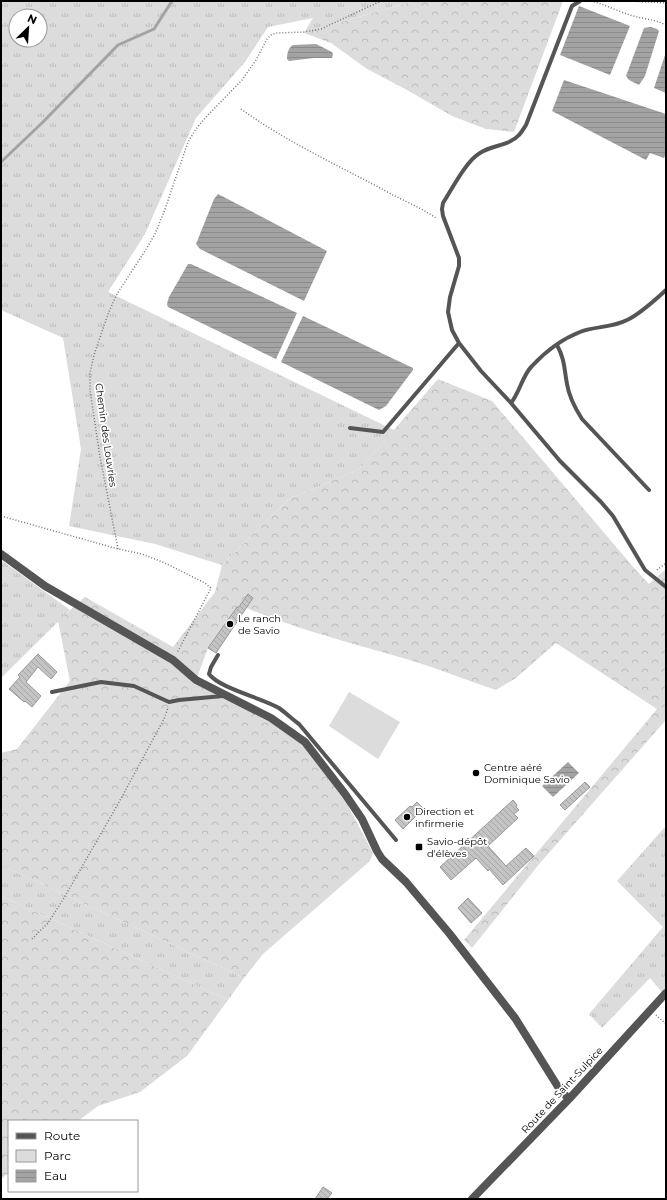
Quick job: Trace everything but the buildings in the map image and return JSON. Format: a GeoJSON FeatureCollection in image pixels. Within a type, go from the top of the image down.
{"type":"FeatureCollection","features":[{"type":"Feature","properties":{"kind":"street"},"geometry":{"type":"LineString","coordinates":[[1,554],[45,586],[173,660],[196,680],[272,718],[305,742],[346,794],[362,819],[382,859],[406,882],[450,933],[515,1018],[560,1090],[568,1099]]}},
{"type":"Feature","properties":{"kind":"street","name":"Route de Saint-Sulpice"},"geometry":{"type":"LineString","coordinates":[[472,1199],[568,1099],[666,993]]}},
{"type":"Feature","properties":{"kind":"lane"},"geometry":{"type":"LineString","coordinates":[[580,1],[572,6],[526,125],[514,140],[481,153],[472,159],[443,203],[442,209],[446,226],[459,258],[459,266],[450,297],[448,312],[452,330],[459,343],[481,371],[511,403],[560,461],[613,516],[645,570],[666,587]]}},
{"type":"Feature","properties":{"kind":"lane"},"geometry":{"type":"LineString","coordinates":[[511,403],[531,367],[544,354],[580,332],[607,327],[629,320],[666,290]]}},
{"type":"Feature","properties":{"kind":"lane"},"geometry":{"type":"LineString","coordinates":[[350,428],[383,432],[459,343]]}},
{"type":"Feature","properties":{"kind":"lane"},"geometry":{"type":"LineString","coordinates":[[557,345],[562,354],[570,397],[578,413],[649,490]]}},
{"type":"Feature","properties":{"kind":"lane"},"geometry":{"type":"LineString","coordinates":[[218,655],[209,674],[212,678],[221,684],[279,708],[299,724],[396,840]]}},
{"type":"Feature","properties":{"kind":"lane"},"geometry":{"type":"LineString","coordinates":[[52,692],[101,682],[134,686],[169,702],[228,696]]}},
{"type":"Feature","properties":{"kind":"path","name":"Chemin des Louvries"},"geometry":{"type":"LineString","coordinates":[[118,549],[100,457],[90,390],[90,373],[94,355],[108,314],[117,294],[155,234],[188,142],[206,117],[242,80],[271,35],[276,33],[304,32],[321,29],[381,1]]}},
{"type":"Feature","properties":{"kind":"path"},"geometry":{"type":"LineString","coordinates":[[591,1],[634,17],[657,20],[666,25]]}},
{"type":"Feature","properties":{"kind":"path"},"geometry":{"type":"LineString","coordinates":[[630,1],[666,2]]}},
{"type":"Feature","properties":{"kind":"path"},"geometry":{"type":"LineString","coordinates":[[241,109],[308,150],[435,217],[446,226]]}},
{"type":"Feature","properties":{"kind":"path"},"geometry":{"type":"LineString","coordinates":[[1,516],[118,549],[142,554],[165,563],[211,588],[173,660]]}},
{"type":"Feature","properties":{"kind":"path"},"geometry":{"type":"LineString","coordinates":[[651,575],[666,563]]}},
{"type":"Feature","properties":{"kind":"path"},"geometry":{"type":"LineString","coordinates":[[32,939],[48,922],[64,898],[118,804],[164,719],[169,702]]}},
{"type":"Feature","properties":{"kind":"path"},"geometry":{"type":"LineString","coordinates":[[650,1010],[666,1024]]}},
{"type":"Feature","properties":{"kind":"green space"},"geometry":{"type":"Polygon","coordinates":[[[1,1],[414,1],[304,33],[313,18],[268,27],[245,62],[196,118],[145,234],[108,292],[394,430],[360,469],[289,499],[222,565],[155,544],[69,526],[81,449],[63,338],[1,310],[1,1]]]}},
{"type":"Feature","properties":{"kind":"green space"},"geometry":{"type":"Polygon","coordinates":[[[414,1],[563,1],[514,132],[486,129],[452,116],[367,69],[331,43],[304,33],[414,1]]]}},
{"type":"Feature","properties":{"kind":"green space"},"geometry":{"type":"Polygon","coordinates":[[[438,379],[492,401],[649,584],[666,569],[666,720],[540,863],[472,948],[464,940],[657,709],[556,643],[516,678],[496,690],[413,661],[282,622],[240,605],[238,608],[237,607],[208,648],[195,683],[270,722],[303,745],[347,804],[373,853],[370,861],[263,954],[244,978],[1,865],[1,753],[17,749],[70,681],[58,621],[85,597],[173,647],[215,592],[222,565],[289,499],[360,469],[438,379]]]}},
{"type":"Feature","properties":{"kind":"green space"},"geometry":{"type":"Polygon","coordinates":[[[1,560],[70,610],[1,678],[1,560]]]}},
{"type":"Feature","properties":{"kind":"green space"},"geometry":{"type":"Polygon","coordinates":[[[349,692],[400,722],[378,759],[329,726],[349,692]]]}},
{"type":"Feature","properties":{"kind":"green space"},"geometry":{"type":"Polygon","coordinates":[[[664,828],[666,830],[666,988],[662,992],[650,978],[602,1028],[589,1014],[663,927],[617,881],[664,828]]]}},
{"type":"Feature","properties":{"kind":"green space"},"geometry":{"type":"Polygon","coordinates":[[[1,865],[244,978],[228,1000],[1,896],[1,865]]]}},
{"type":"Feature","properties":{"kind":"green space"},"geometry":{"type":"Polygon","coordinates":[[[1,896],[228,1000],[187,1056],[140,1092],[98,1106],[79,1120],[8,1120],[8,1174],[1,1179],[1,896]]]}},
{"type":"Feature","properties":{"kind":"water"},"geometry":{"type":"Polygon","coordinates":[[[579,6],[630,26],[610,75],[560,55],[579,6]]]}},
{"type":"Feature","properties":{"kind":"water"},"geometry":{"type":"Polygon","coordinates":[[[651,27],[659,31],[645,76],[639,85],[629,80],[626,76],[644,28],[651,27]]]}},
{"type":"Feature","properties":{"kind":"water"},"geometry":{"type":"Polygon","coordinates":[[[316,44],[332,52],[332,58],[314,58],[289,61],[287,59],[291,46],[316,44]]]}},
{"type":"Feature","properties":{"kind":"water"},"geometry":{"type":"Polygon","coordinates":[[[666,52],[666,93],[654,88],[666,52]]]}},
{"type":"Feature","properties":{"kind":"water"},"geometry":{"type":"Polygon","coordinates":[[[564,80],[666,114],[666,154],[664,158],[650,153],[646,160],[552,111],[564,80]]]}},
{"type":"Feature","properties":{"kind":"water"},"geometry":{"type":"Polygon","coordinates":[[[218,194],[327,251],[304,301],[200,249],[196,244],[214,199],[218,194]]]}},
{"type":"Feature","properties":{"kind":"water"},"geometry":{"type":"Polygon","coordinates":[[[188,264],[191,264],[297,313],[276,359],[168,307],[167,304],[169,297],[188,264]]]}},
{"type":"Feature","properties":{"kind":"water"},"geometry":{"type":"Polygon","coordinates":[[[303,316],[413,368],[413,370],[386,406],[379,410],[281,362],[303,316]]]}},
{"type":"Feature","properties":{"kind":"water"},"geometry":{"type":"Polygon","coordinates":[[[568,762],[579,773],[553,797],[542,786],[568,762]]]}},
{"type":"Feature","properties":{"kind":"waterway"},"geometry":{"type":"LineString","coordinates":[[1,162],[43,122],[118,45],[154,29],[172,1]]}},
{"type":"Feature","properties":{"kind":"place","name":"Le ranch de Savio"},"geometry":{"type":"Point","coordinates":[230,624]}},
{"type":"Feature","properties":{"kind":"place","name":"Centre aéré Dominique Savio"},"geometry":{"type":"Point","coordinates":[476,773]}},
{"type":"Feature","properties":{"kind":"place","name":"Direction et infirmerie"},"geometry":{"type":"Point","coordinates":[407,817]}},
{"type":"Feature","properties":{"kind":"place","name":"Savio-dépôt d'élèves"},"geometry":{"type":"Point","coordinates":[419,847]}}]}
